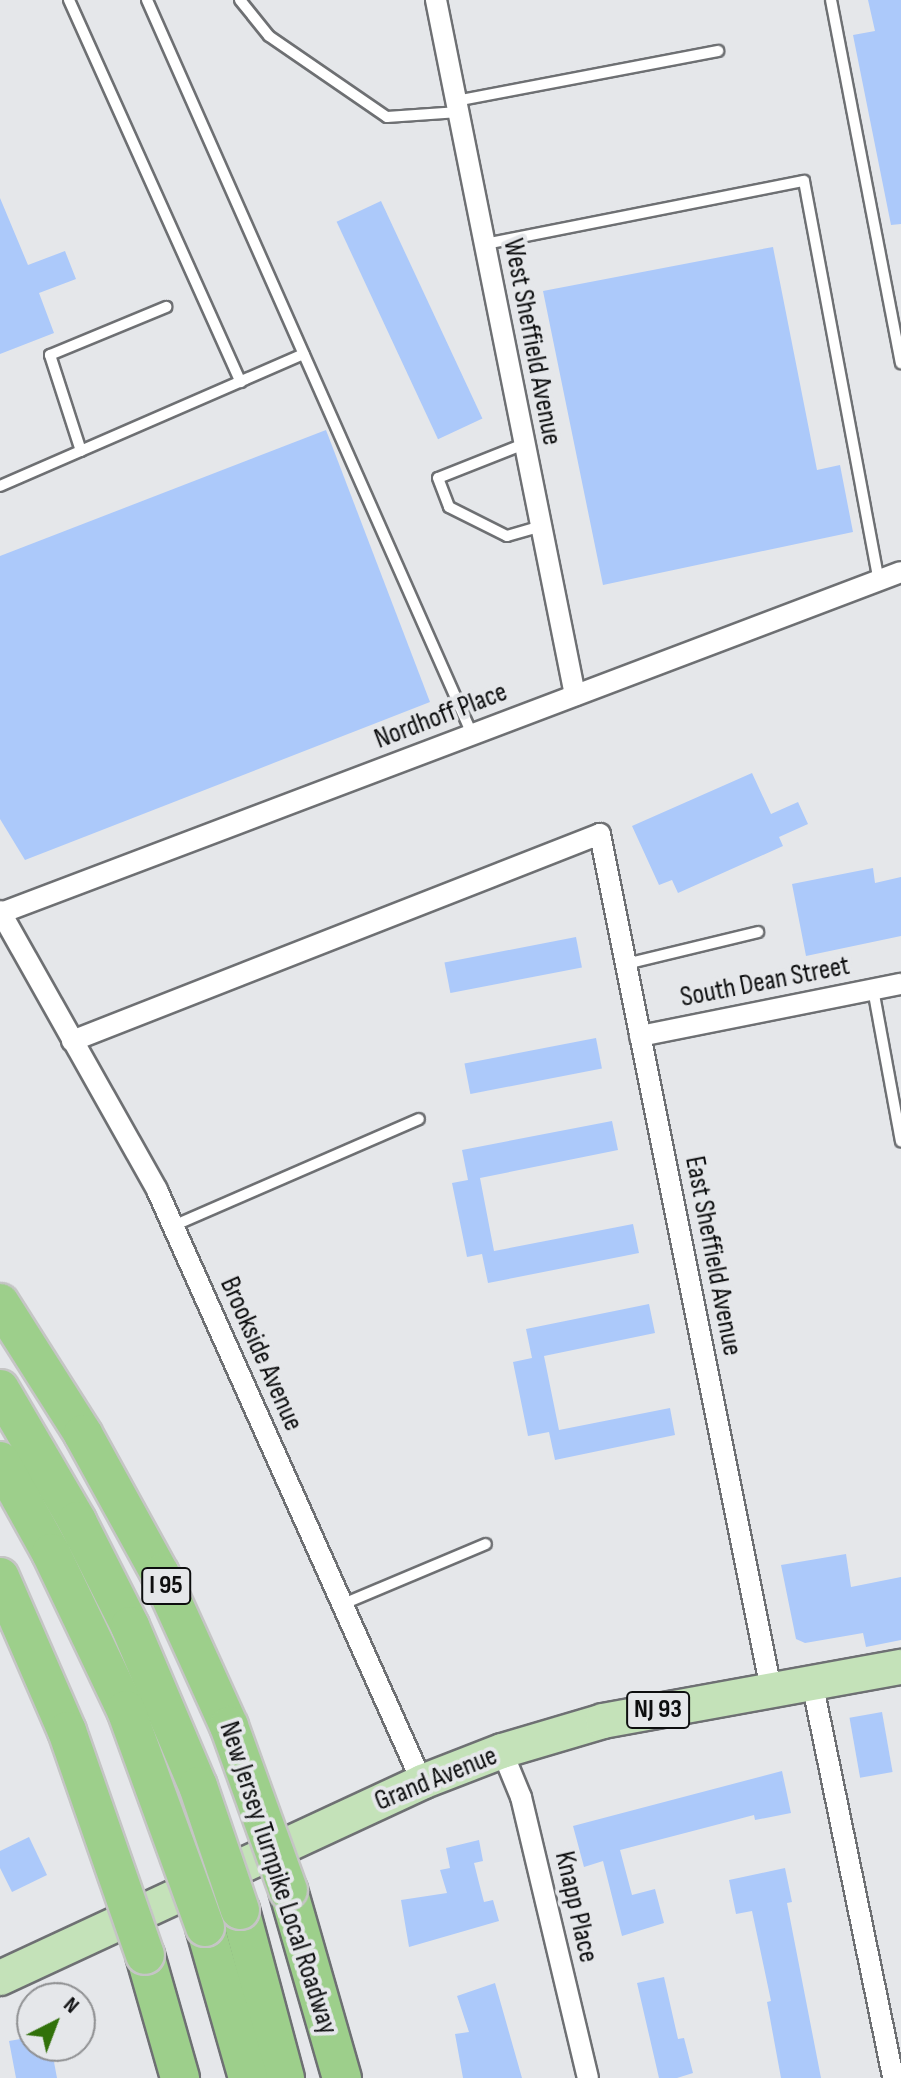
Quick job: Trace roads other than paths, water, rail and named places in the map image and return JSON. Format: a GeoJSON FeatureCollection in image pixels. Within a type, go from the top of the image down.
{"type":"FeatureCollection","features":[{"type":"Feature","properties":{"kind":"highway","name":"New Jersey Turnpike Local Roadway"},"geometry":{"type":"LineString","coordinates":[[0,1303],[83,1434],[160,1574],[234,1738],[288,1890],[342,2078]]}},
{"type":"Feature","properties":{"kind":"highway","name":"I 95"},"geometry":{"type":"LineString","coordinates":[[0,1389],[71,1509],[136,1639],[198,1786],[240,1910],[285,2078]]}},
{"type":"Feature","properties":{"kind":"highway"},"geometry":{"type":"LineString","coordinates":[[0,1461],[114,1684],[169,1818],[205,1927],[248,2078]]}},
{"type":"Feature","properties":{"kind":"highway"},"geometry":{"type":"LineString","coordinates":[[0,1577],[72,1744],[145,1955],[180,2078]]}},
{"type":"Feature","properties":{"kind":"main road","name":"Grand Avenue"},"geometry":{"type":"LineString","coordinates":[[0,1978],[422,1782],[502,1751],[603,1721],[901,1667]]}},
{"type":"Feature","properties":{"kind":"street","name":"West Sheffield Avenue"},"geometry":{"type":"LineString","coordinates":[[436,0],[575,695]]}},
{"type":"Feature","properties":{"kind":"street","name":"Nordhoff Place"},"geometry":{"type":"LineString","coordinates":[[0,912],[901,572]]}},
{"type":"Feature","properties":{"kind":"street","name":"East Sheffield Avenue"},"geometry":{"type":"LineString","coordinates":[[72,1041],[600,834],[771,1689]]}},
{"type":"Feature","properties":{"kind":"street","name":"Brookside Avenue"},"geometry":{"type":"LineString","coordinates":[[0,912],[25,961],[139,1155],[422,1782]]}},
{"type":"Feature","properties":{"kind":"street","name":"South Dean Street"},"geometry":{"type":"LineString","coordinates":[[640,1036],[901,984]]}},
{"type":"Feature","properties":{"kind":"street"},"geometry":{"type":"LineString","coordinates":[[812,1682],[893,2078]]}},
{"type":"Feature","properties":{"kind":"street","name":"Knapp Place"},"geometry":{"type":"LineString","coordinates":[[502,1751],[521,1797],[588,2078]]}},
{"type":"Feature","properties":{"kind":"lane"},"geometry":{"type":"LineString","coordinates":[[69,0],[241,382]]}},
{"type":"Feature","properties":{"kind":"lane"},"geometry":{"type":"LineString","coordinates":[[147,0],[472,734]]}},
{"type":"Feature","properties":{"kind":"lane"},"geometry":{"type":"LineString","coordinates":[[240,0],[269,36],[387,117],[457,107],[718,51]]}},
{"type":"Feature","properties":{"kind":"lane"},"geometry":{"type":"LineString","coordinates":[[831,0],[901,363]]}},
{"type":"Feature","properties":{"kind":"lane"},"geometry":{"type":"LineString","coordinates":[[485,244],[804,181],[879,581]]}},
{"type":"Feature","properties":{"kind":"lane"},"geometry":{"type":"LineString","coordinates":[[81,451],[50,355],[166,307]]}},
{"type":"Feature","properties":{"kind":"lane"},"geometry":{"type":"LineString","coordinates":[[0,486],[304,354]]}},
{"type":"Feature","properties":{"kind":"lane"},"geometry":{"type":"LineString","coordinates":[[524,444],[438,478],[449,507],[507,536],[539,527]]}},
{"type":"Feature","properties":{"kind":"lane"},"geometry":{"type":"LineString","coordinates":[[626,964],[758,932]]}},
{"type":"Feature","properties":{"kind":"lane"},"geometry":{"type":"LineString","coordinates":[[873,989],[901,1141]]}},
{"type":"Feature","properties":{"kind":"lane"},"geometry":{"type":"LineString","coordinates":[[173,1226],[419,1119]]}},
{"type":"Feature","properties":{"kind":"lane"},"geometry":{"type":"LineString","coordinates":[[341,1605],[486,1544]]}}]}
